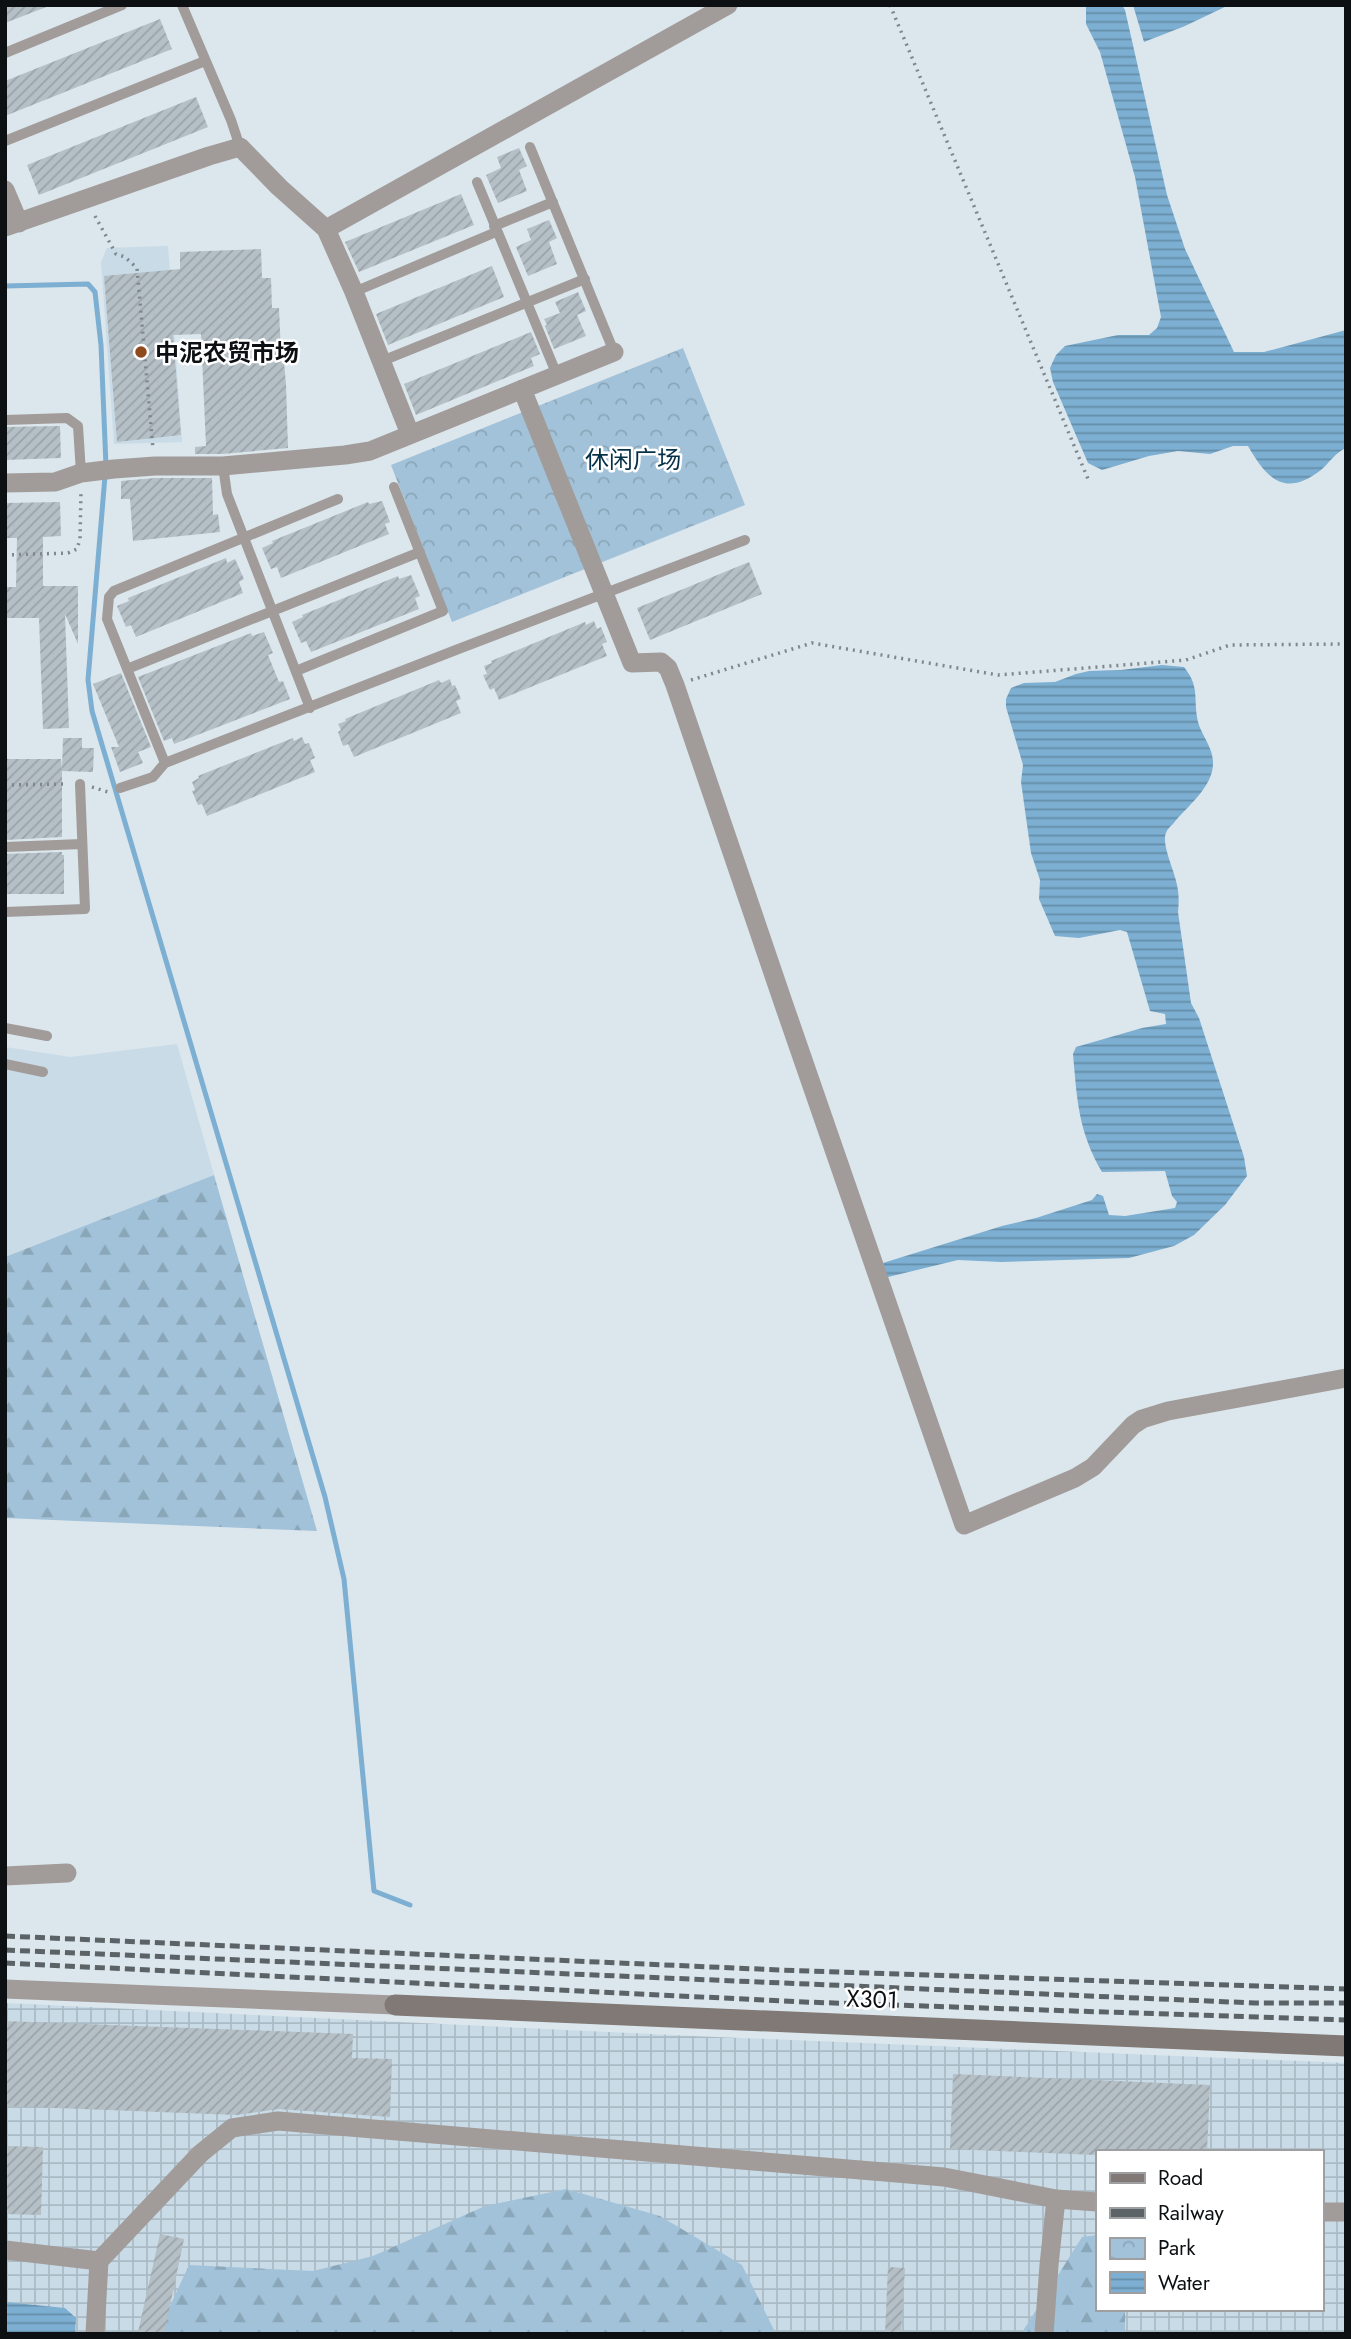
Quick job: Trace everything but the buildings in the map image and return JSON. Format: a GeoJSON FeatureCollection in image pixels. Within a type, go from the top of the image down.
{"type":"FeatureCollection","features":[{"type":"Feature","properties":{"kind":"main road","name":"X301"},"geometry":{"type":"LineString","coordinates":[[396,2006],[1346,2046]]}},
{"type":"Feature","properties":{"kind":"street"},"geometry":{"type":"LineString","coordinates":[[327,229],[728,5]]}},
{"type":"Feature","properties":{"kind":"street"},"geometry":{"type":"LineString","coordinates":[[5,190],[12,225],[240,147],[327,229],[410,434]]}},
{"type":"Feature","properties":{"kind":"street"},"geometry":{"type":"LineString","coordinates":[[5,483],[55,482],[96,471],[155,466],[223,466],[370,451],[614,352]]}},
{"type":"Feature","properties":{"kind":"street"},"geometry":{"type":"LineString","coordinates":[[522,389],[632,663],[661,662],[668,668],[675,685],[964,1525],[1076,1478],[1093,1467],[1142,1419],[1168,1411],[1346,1378]]}},
{"type":"Feature","properties":{"kind":"street"},"geometry":{"type":"LineString","coordinates":[[5,1876],[67,1873]]}},
{"type":"Feature","properties":{"kind":"street"},"geometry":{"type":"LineString","coordinates":[[5,1989],[396,2006]]}},
{"type":"Feature","properties":{"kind":"street"},"geometry":{"type":"LineString","coordinates":[[95,2334],[99,2261],[200,2154],[232,2128],[278,2121],[944,2176],[1056,2199],[1096,2202]]}},
{"type":"Feature","properties":{"kind":"street"},"geometry":{"type":"LineString","coordinates":[[1044,2334],[1056,2199]]}},
{"type":"Feature","properties":{"kind":"street"},"geometry":{"type":"LineString","coordinates":[[1323,2211],[1346,2213]]}},
{"type":"Feature","properties":{"kind":"street"},"geometry":{"type":"LineString","coordinates":[[5,2250],[99,2261]]}},
{"type":"Feature","properties":{"kind":"lane"},"geometry":{"type":"LineString","coordinates":[[5,53],[122,5]]}},
{"type":"Feature","properties":{"kind":"lane"},"geometry":{"type":"LineString","coordinates":[[182,5],[240,147]]}},
{"type":"Feature","properties":{"kind":"lane"},"geometry":{"type":"LineString","coordinates":[[5,141],[205,61]]}},
{"type":"Feature","properties":{"kind":"lane"},"geometry":{"type":"LineString","coordinates":[[530,147],[614,352]]}},
{"type":"Feature","properties":{"kind":"lane"},"geometry":{"type":"LineString","coordinates":[[477,182],[557,376]]}},
{"type":"Feature","properties":{"kind":"lane"},"geometry":{"type":"LineString","coordinates":[[354,292],[553,202]]}},
{"type":"Feature","properties":{"kind":"lane"},"geometry":{"type":"LineString","coordinates":[[382,361],[585,279]]}},
{"type":"Feature","properties":{"kind":"lane"},"geometry":{"type":"LineString","coordinates":[[5,420],[67,418],[78,426],[96,471]]}},
{"type":"Feature","properties":{"kind":"lane"},"geometry":{"type":"LineString","coordinates":[[223,466],[227,494],[310,708]]}},
{"type":"Feature","properties":{"kind":"lane"},"geometry":{"type":"LineString","coordinates":[[296,671],[443,611],[394,487]]}},
{"type":"Feature","properties":{"kind":"lane"},"geometry":{"type":"LineString","coordinates":[[165,763],[107,619],[109,597],[114,592],[338,499]]}},
{"type":"Feature","properties":{"kind":"lane"},"geometry":{"type":"LineString","coordinates":[[120,788],[153,778],[165,763],[745,540]]}},
{"type":"Feature","properties":{"kind":"lane"},"geometry":{"type":"LineString","coordinates":[[127,669],[420,552]]}},
{"type":"Feature","properties":{"kind":"lane"},"geometry":{"type":"LineString","coordinates":[[5,912],[85,908],[80,783]]}},
{"type":"Feature","properties":{"kind":"lane"},"geometry":{"type":"LineString","coordinates":[[5,847],[82,844]]}},
{"type":"Feature","properties":{"kind":"lane"},"geometry":{"type":"LineString","coordinates":[[5,1028],[47,1035]]}},
{"type":"Feature","properties":{"kind":"lane"},"geometry":{"type":"LineString","coordinates":[[5,1063],[43,1072]]}},
{"type":"Feature","properties":{"kind":"path"},"geometry":{"type":"LineString","coordinates":[[890,5],[1088,479]]}},
{"type":"Feature","properties":{"kind":"path"},"geometry":{"type":"LineString","coordinates":[[86,199],[116,254],[125,257],[137,268],[155,466]]}},
{"type":"Feature","properties":{"kind":"path"},"geometry":{"type":"LineString","coordinates":[[5,555],[68,553],[77,549],[96,471]]}},
{"type":"Feature","properties":{"kind":"path"},"geometry":{"type":"LineString","coordinates":[[675,685],[812,643],[998,675],[1186,660],[1230,645],[1346,644]]}},
{"type":"Feature","properties":{"kind":"path"},"geometry":{"type":"LineString","coordinates":[[5,785],[80,783],[109,792]]}},
{"type":"Feature","properties":{"kind":"shaded area","name":"中泥农贸市场"},"geometry":{"type":"Polygon","coordinates":[[[168,246],[182,442],[114,444],[101,262],[107,248],[168,246]]]}},
{"type":"Feature","properties":{"kind":"shaded area"},"geometry":{"type":"Polygon","coordinates":[[[177,1044],[214,1175],[5,1257],[5,1047],[70,1057],[177,1044]]]}},
{"type":"Feature","properties":{"kind":"shaded area"},"geometry":{"type":"Polygon","coordinates":[[[5,2003],[693,2036],[1346,2063],[1346,2334],[5,2334],[5,2003]]]}},
{"type":"Feature","properties":{"kind":"green space","name":"休闲广场"},"geometry":{"type":"Polygon","coordinates":[[[683,348],[745,505],[452,622],[391,465],[683,348]]]}},
{"type":"Feature","properties":{"kind":"green space"},"geometry":{"type":"Polygon","coordinates":[[[214,1175],[317,1531],[5,1518],[5,1257],[214,1175]]]}},
{"type":"Feature","properties":{"kind":"green space"},"geometry":{"type":"Polygon","coordinates":[[[566,2189],[660,2216],[742,2265],[776,2334],[157,2334],[189,2265],[313,2271],[373,2256],[485,2206],[566,2189]]]}},
{"type":"Feature","properties":{"kind":"green space"},"geometry":{"type":"Polygon","coordinates":[[[1096,2235],[1096,2311],[1125,2311],[1125,2334],[1021,2334],[1082,2237],[1096,2235]]]}},
{"type":"Feature","properties":{"kind":"water"},"geometry":{"type":"Polygon","coordinates":[[[1086,5],[1122,5],[1125,10],[1167,195],[1185,249],[1234,352],[1264,352],[1346,330],[1346,448],[1308,478],[1297,483],[1278,481],[1262,468],[1248,446],[1233,446],[1210,454],[1178,451],[1149,456],[1102,470],[1088,463],[1053,382],[1050,368],[1056,355],[1065,346],[1118,335],[1149,335],[1157,328],[1161,317],[1135,177],[1100,52],[1086,24],[1086,5]]]}},
{"type":"Feature","properties":{"kind":"water"},"geometry":{"type":"Polygon","coordinates":[[[1133,5],[1229,5],[1144,42],[1133,5]]]}},
{"type":"Feature","properties":{"kind":"water"},"geometry":{"type":"Polygon","coordinates":[[[1162,665],[1184,667],[1189,674],[1195,691],[1198,723],[1213,762],[1209,780],[1168,829],[1165,844],[1178,888],[1178,912],[1191,1003],[1199,1018],[1244,1157],[1247,1176],[1225,1205],[1194,1235],[1174,1246],[1129,1258],[1001,1262],[958,1260],[884,1278],[883,1263],[1092,1200],[1097,1194],[1103,1196],[1109,1215],[1125,1216],[1175,1208],[1177,1202],[1172,1196],[1165,1171],[1102,1172],[1083,1129],[1073,1054],[1076,1047],[1166,1024],[1165,1014],[1150,1011],[1127,932],[1120,930],[1079,938],[1055,936],[1039,899],[1040,880],[1031,853],[1021,782],[1023,765],[1006,707],[1011,688],[1024,683],[1055,682],[1089,671],[1162,665]]]}},
{"type":"Feature","properties":{"kind":"water"},"geometry":{"type":"Polygon","coordinates":[[[5,2302],[65,2308],[76,2318],[75,2334],[5,2334],[5,2302]]]}},
{"type":"Feature","properties":{"kind":"waterway"},"geometry":{"type":"LineString","coordinates":[[5,286],[88,284],[95,292],[101,345],[106,466]]}},
{"type":"Feature","properties":{"kind":"waterway"},"geometry":{"type":"LineString","coordinates":[[105,476],[88,680],[92,711],[325,1497],[344,1579],[374,1891],[410,1905]]}},
{"type":"Feature","properties":{"kind":"railway"},"geometry":{"type":"LineString","coordinates":[[5,1936],[780,1970],[1346,1989]]}},
{"type":"Feature","properties":{"kind":"railway"},"geometry":{"type":"LineString","coordinates":[[5,1950],[1255,2003],[1346,2003]]}},
{"type":"Feature","properties":{"kind":"railway"},"geometry":{"type":"LineString","coordinates":[[5,1963],[804,2002],[1346,2020]]}},
{"type":"Feature","properties":{"kind":"place","name":"中泥农贸市场"},"geometry":{"type":"Point","coordinates":[141,352]}}]}
